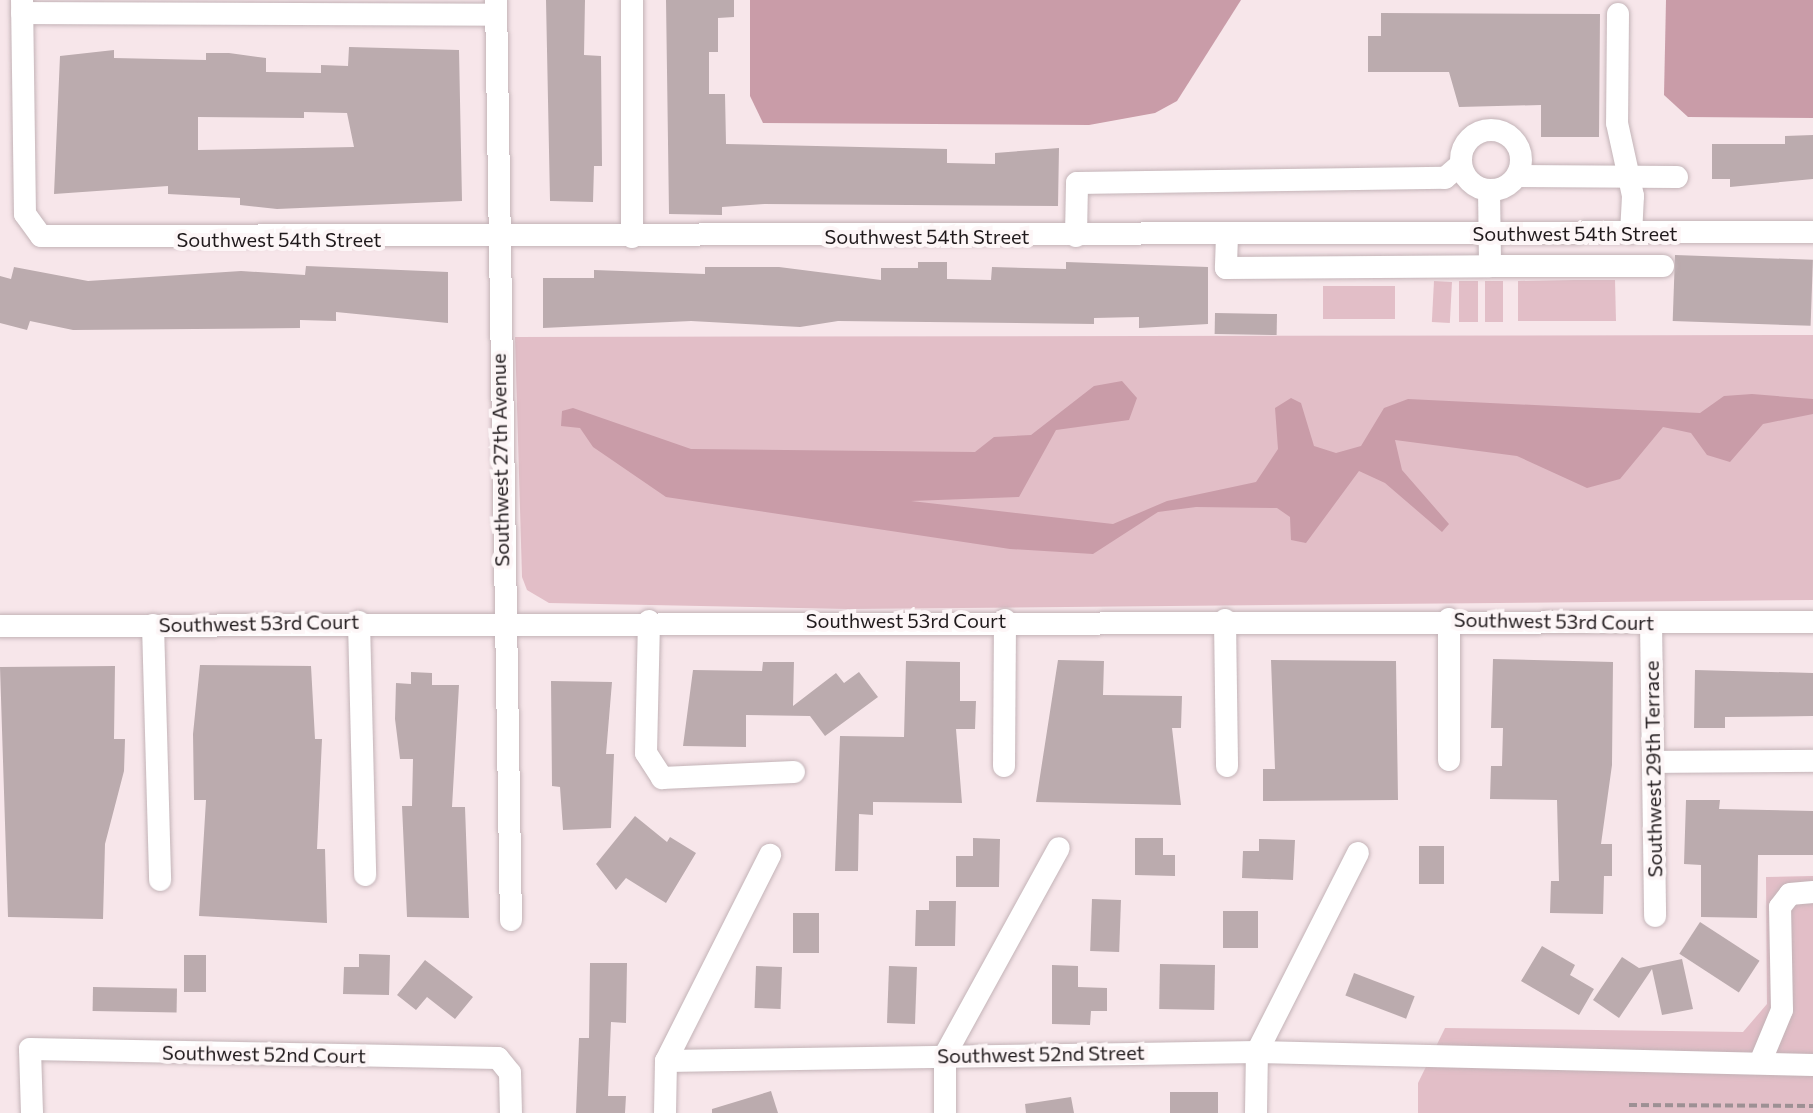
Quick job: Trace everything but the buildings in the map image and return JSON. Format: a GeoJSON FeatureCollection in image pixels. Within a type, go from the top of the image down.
{"type":"FeatureCollection","features":[{"type":"Feature","properties":{"kind":"street"},"geometry":{"type":"LineString","coordinates":[[632,0],[632,237]]}},
{"type":"Feature","properties":{"kind":"street"},"geometry":{"type":"LineString","coordinates":[[22,6],[496,8]]}},
{"type":"Feature","properties":{"kind":"street","name":"Southwest 54th Street"},"geometry":{"type":"LineString","coordinates":[[22,6],[25,214],[41,236],[498,238],[1813,232]]}},
{"type":"Feature","properties":{"kind":"street","name":"Southwest 27th Avenue"},"geometry":{"type":"LineString","coordinates":[[496,8],[511,920]]}},
{"type":"Feature","properties":{"kind":"street"},"geometry":{"type":"LineString","coordinates":[[1618,14],[1617,123],[1628,177],[1631,233]]}},
{"type":"Feature","properties":{"kind":"street"},"geometry":{"type":"LineString","coordinates":[[1517,176],[1517,146],[1492,130],[1465,144],[1461,164],[1470,182],[1489,190],[1517,176],[1677,177]]}},
{"type":"Feature","properties":{"kind":"street"},"geometry":{"type":"LineString","coordinates":[[1076,236],[1077,183],[1431,178],[1461,164]]}},
{"type":"Feature","properties":{"kind":"street"},"geometry":{"type":"LineString","coordinates":[[1489,190],[1490,266]]}},
{"type":"Feature","properties":{"kind":"street"},"geometry":{"type":"LineString","coordinates":[[1227,236],[1226,268],[1663,266]]}},
{"type":"Feature","properties":{"kind":"street"},"geometry":{"type":"LineString","coordinates":[[1449,619],[1449,760]]}},
{"type":"Feature","properties":{"kind":"street","name":"Southwest 53rd Court"},"geometry":{"type":"LineString","coordinates":[[0,626],[507,620],[1449,619],[1813,622]]}},
{"type":"Feature","properties":{"kind":"street"},"geometry":{"type":"LineString","coordinates":[[1004,766],[1005,620]]}},
{"type":"Feature","properties":{"kind":"street"},"geometry":{"type":"LineString","coordinates":[[1225,620],[1227,766]]}},
{"type":"Feature","properties":{"kind":"street"},"geometry":{"type":"LineString","coordinates":[[649,621],[646,753],[662,778],[794,772]]}},
{"type":"Feature","properties":{"kind":"street"},"geometry":{"type":"LineString","coordinates":[[359,622],[365,875]]}},
{"type":"Feature","properties":{"kind":"street","name":"Southwest 29th Terrace"},"geometry":{"type":"LineString","coordinates":[[1651,622],[1655,916]]}},
{"type":"Feature","properties":{"kind":"street"},"geometry":{"type":"LineString","coordinates":[[153,625],[160,880]]}},
{"type":"Feature","properties":{"kind":"street"},"geometry":{"type":"LineString","coordinates":[[1654,762],[1813,761]]}},
{"type":"Feature","properties":{"kind":"street"},"geometry":{"type":"LineString","coordinates":[[945,1113],[945,1055],[1059,848]]}},
{"type":"Feature","properties":{"kind":"street"},"geometry":{"type":"LineString","coordinates":[[1256,1113],[1257,1052],[1358,853]]}},
{"type":"Feature","properties":{"kind":"street"},"geometry":{"type":"LineString","coordinates":[[665,1113],[666,1061],[770,855]]}},
{"type":"Feature","properties":{"kind":"street"},"geometry":{"type":"LineString","coordinates":[[1762,1058],[1782,1010],[1780,907],[1790,894],[1813,892]]}},
{"type":"Feature","properties":{"kind":"street","name":"Southwest 52nd Court"},"geometry":{"type":"LineString","coordinates":[[32,1113],[30,1049],[498,1058],[510,1073],[511,1113]]}},
{"type":"Feature","properties":{"kind":"street","name":"Southwest 52nd Street"},"geometry":{"type":"LineString","coordinates":[[666,1061],[1257,1052],[1762,1058],[1813,1065]]}},
{"type":"Feature","properties":{"kind":"path"},"geometry":{"type":"LineString","coordinates":[[1629,1105],[1813,1106]]}},
{"type":"Feature","properties":{"kind":"shaded area"},"geometry":{"type":"Polygon","coordinates":[[[750,0],[1241,0],[1177,101],[1155,113],[1089,125],[763,123],[750,96],[750,0]]]}},
{"type":"Feature","properties":{"kind":"shaded area"},"geometry":{"type":"Polygon","coordinates":[[[1666,0],[1813,0],[1813,118],[1688,117],[1664,95],[1666,0]]]}},
{"type":"Feature","properties":{"kind":"shaded area"},"geometry":{"type":"Polygon","coordinates":[[[1615,280],[1616,321],[1518,321],[1518,281],[1615,280]]]}},
{"type":"Feature","properties":{"kind":"shaded area"},"geometry":{"type":"Polygon","coordinates":[[[1434,281],[1452,282],[1450,323],[1432,322],[1434,281]]]}},
{"type":"Feature","properties":{"kind":"shaded area"},"geometry":{"type":"Polygon","coordinates":[[[1459,281],[1478,281],[1478,322],[1459,322],[1459,281]]]}},
{"type":"Feature","properties":{"kind":"shaded area"},"geometry":{"type":"Polygon","coordinates":[[[1485,281],[1503,281],[1503,322],[1485,322],[1485,281]]]}},
{"type":"Feature","properties":{"kind":"shaded area"},"geometry":{"type":"Polygon","coordinates":[[[1323,286],[1395,286],[1395,319],[1323,319],[1323,286]]]}},
{"type":"Feature","properties":{"kind":"shaded area"},"geometry":{"type":"Polygon","coordinates":[[[1813,335],[1813,600],[848,609],[549,603],[527,590],[522,577],[515,337],[1813,335]]]}},
{"type":"Feature","properties":{"kind":"shaded area"},"geometry":{"type":"Polygon","coordinates":[[[1122,381],[1137,398],[1129,420],[1056,430],[1019,497],[911,501],[1113,524],[1167,501],[1256,482],[1278,449],[1275,408],[1291,398],[1301,403],[1314,446],[1336,453],[1361,446],[1384,408],[1408,399],[1700,413],[1724,396],[1752,394],[1813,399],[1813,414],[1763,424],[1730,462],[1707,455],[1691,433],[1663,427],[1620,479],[1587,488],[1517,456],[1395,440],[1402,470],[1449,524],[1442,532],[1385,483],[1359,471],[1306,543],[1291,540],[1290,517],[1277,508],[1196,507],[1158,512],[1093,554],[1010,549],[666,497],[593,447],[580,428],[561,426],[562,411],[573,408],[691,449],[975,452],[994,437],[1031,435],[1094,386],[1122,381]]]}},
{"type":"Feature","properties":{"kind":"shaded area"},"geometry":{"type":"Polygon","coordinates":[[[1813,876],[1813,1113],[1418,1113],[1418,1083],[1445,1028],[1743,1032],[1767,1004],[1766,877],[1813,876]]]}}]}
